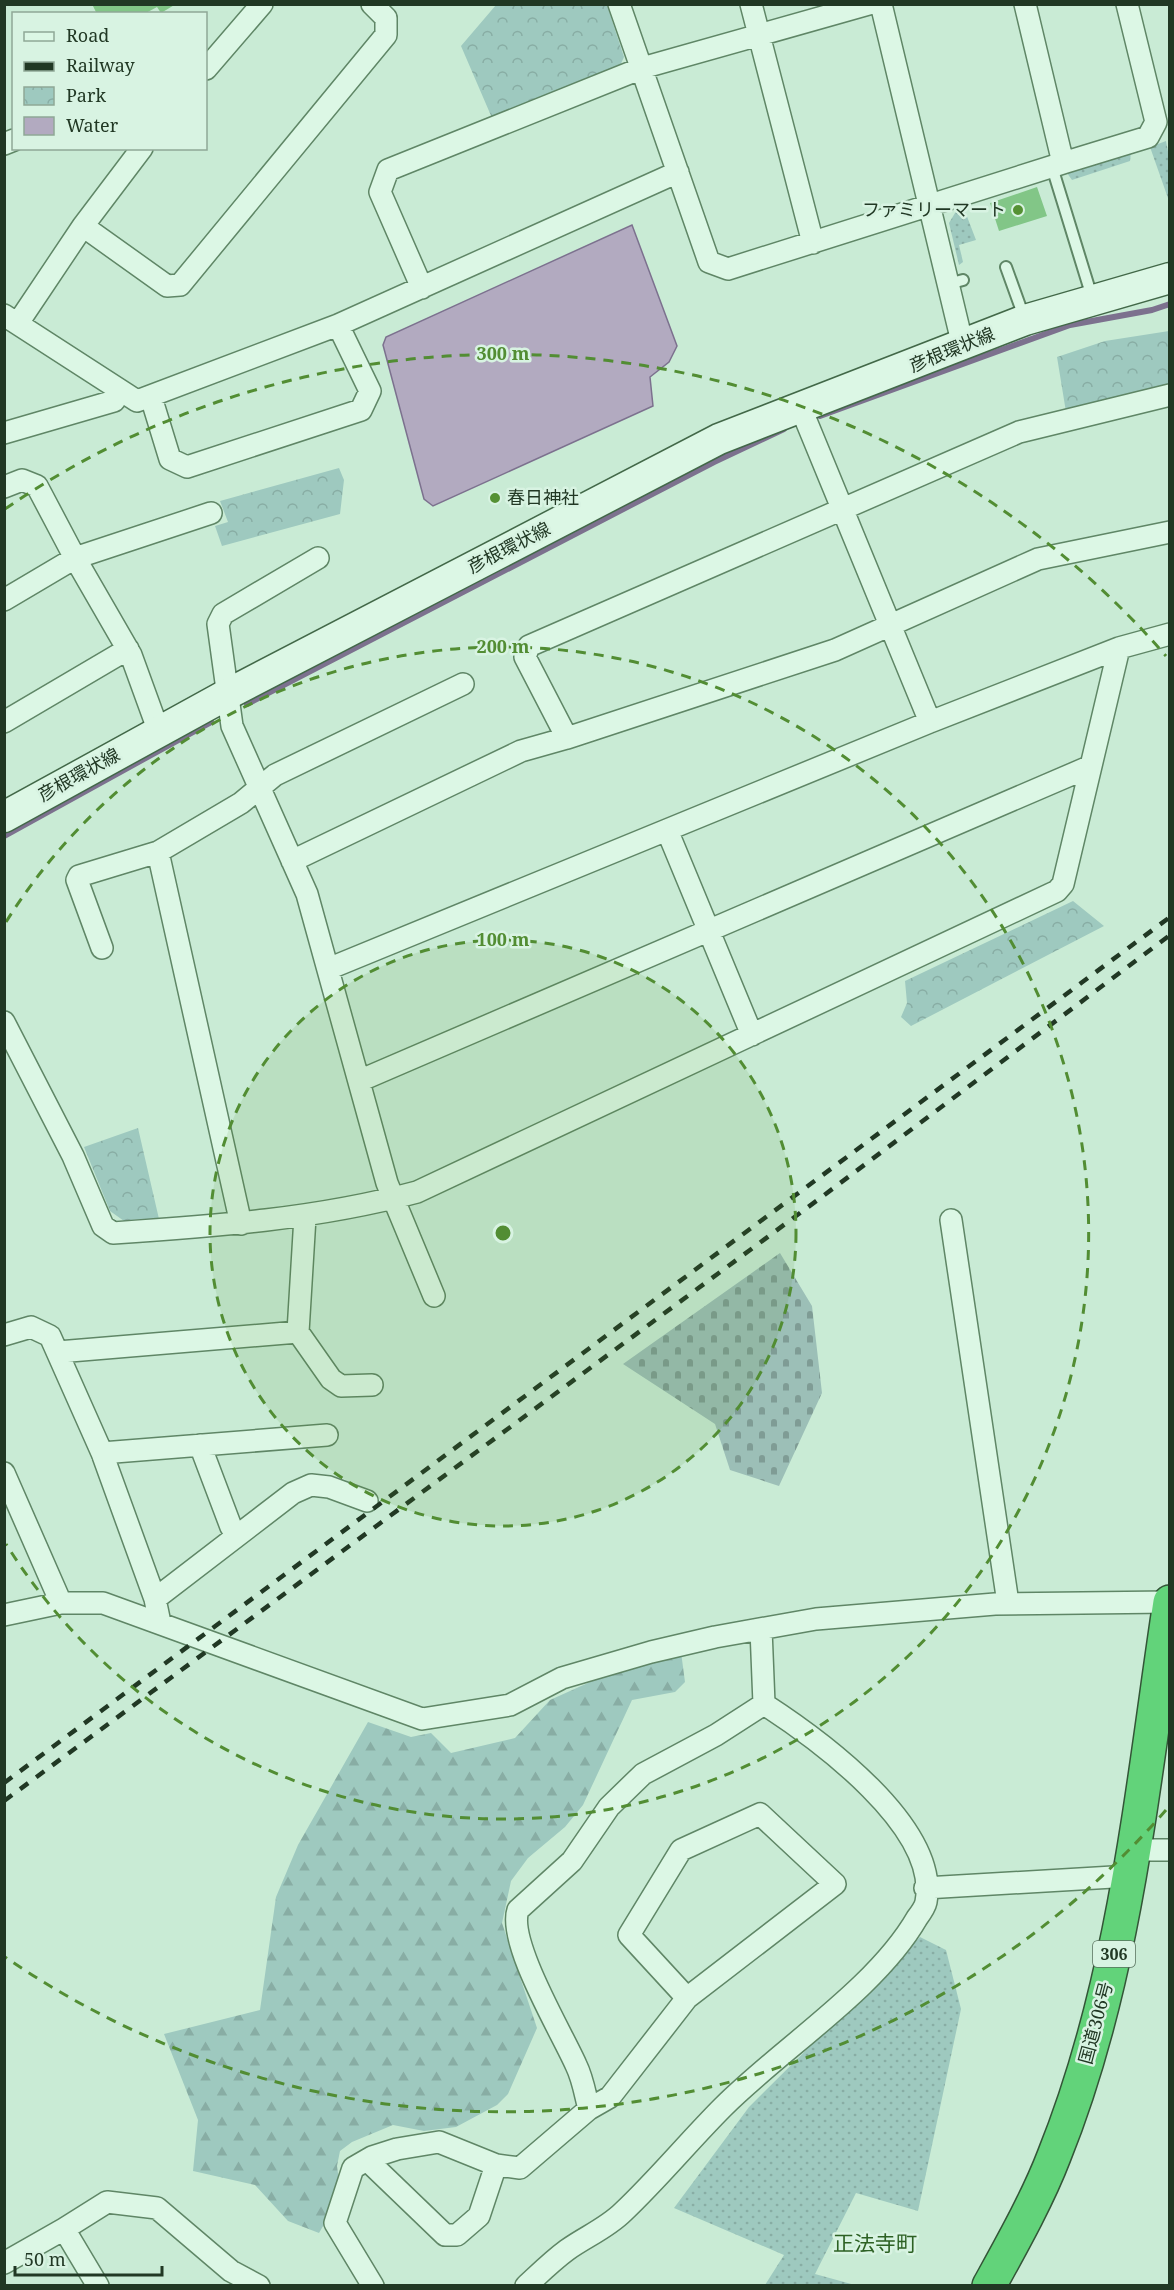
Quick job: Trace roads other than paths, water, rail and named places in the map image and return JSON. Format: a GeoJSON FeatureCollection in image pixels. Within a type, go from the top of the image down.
{"type":"FeatureCollection","features":[{"type":"Feature","properties":{"kind":"highway","name":"国道306号"},"geometry":{"type":"LineString","coordinates":[[990,2285],[1054,2157],[1091,2050],[1122,1921],[1170,1602]]}},
{"type":"Feature","properties":{"kind":"main road","name":"彦根環状線"},"geometry":{"type":"LineString","coordinates":[[4,817],[226,695],[719,439],[1025,320],[1170,278]]}},
{"type":"Feature","properties":{"kind":"street"},"geometry":{"type":"LineString","coordinates":[[207,68],[262,4]]}},
{"type":"Feature","properties":{"kind":"street"},"geometry":{"type":"LineString","coordinates":[[83,226],[167,286],[180,285],[386,35],[386,18],[372,4]]}},
{"type":"Feature","properties":{"kind":"street"},"geometry":{"type":"LineString","coordinates":[[619,4],[709,262],[728,269],[1148,137],[1156,122],[1127,4]]}},
{"type":"Feature","properties":{"kind":"street"},"geometry":{"type":"LineString","coordinates":[[751,4],[813,243]]}},
{"type":"Feature","properties":{"kind":"street"},"geometry":{"type":"LineString","coordinates":[[422,288],[380,192],[388,170],[642,68],[868,4]]}},
{"type":"Feature","properties":{"kind":"street"},"geometry":{"type":"LineString","coordinates":[[881,4],[930,206],[956,282],[963,346]]}},
{"type":"Feature","properties":{"kind":"street"},"geometry":{"type":"LineString","coordinates":[[1025,4],[1057,165]]}},
{"type":"Feature","properties":{"kind":"street"},"geometry":{"type":"LineString","coordinates":[[140,150],[11,319],[137,401],[338,325],[678,172]]}},
{"type":"Feature","properties":{"kind":"street"},"geometry":{"type":"LineString","coordinates":[[151,397],[170,459],[187,467],[361,410],[370,391],[338,325]]}},
{"type":"Feature","properties":{"kind":"street"},"geometry":{"type":"LineString","coordinates":[[4,432],[114,401],[120,391]]}},
{"type":"Feature","properties":{"kind":"street"},"geometry":{"type":"LineString","coordinates":[[567,738],[525,657],[529,646],[1020,432],[1170,395]]}},
{"type":"Feature","properties":{"kind":"street"},"geometry":{"type":"LineString","coordinates":[[800,406],[930,722]]}},
{"type":"Feature","properties":{"kind":"street"},"geometry":{"type":"LineString","coordinates":[[4,487],[22,480],[37,486],[75,558],[128,649],[159,732]]}},
{"type":"Feature","properties":{"kind":"street"},"geometry":{"type":"LineString","coordinates":[[4,600],[75,558],[210,513]]}},
{"type":"Feature","properties":{"kind":"street"},"geometry":{"type":"LineString","coordinates":[[292,861],[521,751],[825,654],[890,627],[1038,559],[1170,532]]}},
{"type":"Feature","properties":{"kind":"street"},"geometry":{"type":"LineString","coordinates":[[318,558],[223,614],[218,624],[226,695],[232,726],[258,789],[307,894],[387,1183],[434,1296]]}},
{"type":"Feature","properties":{"kind":"street"},"geometry":{"type":"LineString","coordinates":[[328,969],[930,722],[1119,648],[1170,634]]}},
{"type":"Feature","properties":{"kind":"street"},"geometry":{"type":"LineString","coordinates":[[4,1022],[73,1156],[103,1226],[113,1233],[241,1224],[305,1216],[417,1192],[1058,891],[1063,884],[1119,648]]}},
{"type":"Feature","properties":{"kind":"street"},"geometry":{"type":"LineString","coordinates":[[4,722],[128,649]]}},
{"type":"Feature","properties":{"kind":"street"},"geometry":{"type":"LineString","coordinates":[[102,948],[77,879],[80,876],[158,852],[241,803],[275,775],[463,684]]}},
{"type":"Feature","properties":{"kind":"street"},"geometry":{"type":"LineString","coordinates":[[359,1082],[1091,766]]}},
{"type":"Feature","properties":{"kind":"street"},"geometry":{"type":"LineString","coordinates":[[667,830],[752,1035]]}},
{"type":"Feature","properties":{"kind":"street"},"geometry":{"type":"LineString","coordinates":[[158,852],[241,1224]]}},
{"type":"Feature","properties":{"kind":"street"},"geometry":{"type":"LineString","coordinates":[[305,1216],[298,1332],[331,1379],[341,1386],[372,1385]]}},
{"type":"Feature","properties":{"kind":"street"},"geometry":{"type":"LineString","coordinates":[[951,1220],[1008,1604]]}},
{"type":"Feature","properties":{"kind":"street"},"geometry":{"type":"LineString","coordinates":[[4,1335],[31,1327],[50,1336],[102,1453],[155,1599],[160,1623]]}},
{"type":"Feature","properties":{"kind":"street"},"geometry":{"type":"LineString","coordinates":[[58,1352],[298,1332]]}},
{"type":"Feature","properties":{"kind":"street"},"geometry":{"type":"LineString","coordinates":[[102,1453],[327,1435]]}},
{"type":"Feature","properties":{"kind":"street"},"geometry":{"type":"LineString","coordinates":[[200,1445],[231,1527]]}},
{"type":"Feature","properties":{"kind":"street"},"geometry":{"type":"LineString","coordinates":[[4,1473],[62,1603]]}},
{"type":"Feature","properties":{"kind":"street"},"geometry":{"type":"LineString","coordinates":[[155,1599],[293,1493],[311,1485],[329,1487],[367,1501]]}},
{"type":"Feature","properties":{"kind":"street"},"geometry":{"type":"LineString","coordinates":[[4,1615],[62,1603],[103,1603],[331,1688],[422,1719],[510,1705],[562,1678],[651,1652],[816,1619],[1008,1604],[1170,1602]]}},
{"type":"Feature","properties":{"kind":"street"},"geometry":{"type":"LineString","coordinates":[[761,1629],[764,1704]]}},
{"type":"Feature","properties":{"kind":"street"},"geometry":{"type":"LineString","coordinates":[[525,2286],[566,2251],[622,2214],[724,2106],[871,1975],[906,1938],[926,1903],[924,1870],[912,1842],[856,1772],[815,1737],[764,1704]]}},
{"type":"Feature","properties":{"kind":"street"},"geometry":{"type":"LineString","coordinates":[[589,2109],[576,2065],[552,2020],[531,1970],[517,1930],[515,1919],[518,1910],[572,1861],[609,1807],[643,1774],[716,1735],[764,1704]]}},
{"type":"Feature","properties":{"kind":"street"},"geometry":{"type":"LineString","coordinates":[[373,2286],[335,2223],[353,2168],[367,2160],[398,2149],[439,2142],[496,2165],[520,2168],[589,2109],[610,2097],[687,1998],[834,1884],[760,1814],[681,1850],[629,1935],[687,1998]]}},
{"type":"Feature","properties":{"kind":"street"},"geometry":{"type":"LineString","coordinates":[[925,1888],[1132,1863],[1170,1850]]}},
{"type":"Feature","properties":{"kind":"street"},"geometry":{"type":"LineString","coordinates":[[367,2160],[445,2235],[457,2235],[479,2216],[496,2165]]}},
{"type":"Feature","properties":{"kind":"street"},"geometry":{"type":"LineString","coordinates":[[4,2263],[107,2202],[157,2208],[226,2278],[259,2286]]}},
{"type":"Feature","properties":{"kind":"street"},"geometry":{"type":"LineString","coordinates":[[64,2229],[98,2286]]}},
{"type":"Feature","properties":{"kind":"lane"},"geometry":{"type":"LineString","coordinates":[[1057,165],[1093,300]]}},
{"type":"Feature","properties":{"kind":"lane"},"geometry":{"type":"LineString","coordinates":[[1006,267],[1025,320]]}},
{"type":"Feature","properties":{"kind":"water"},"geometry":{"type":"Polygon","coordinates":[[[632,225],[677,346],[669,362],[650,377],[653,406],[433,506],[424,499],[383,345],[386,337],[632,225]]]}},
{"type":"Feature","properties":{"kind":"waterway"},"geometry":{"type":"LineString","coordinates":[[820,416],[1070,325],[1152,310],[1170,304]]}},
{"type":"Feature","properties":{"kind":"waterway"},"geometry":{"type":"LineString","coordinates":[[247,704],[714,462],[784,429]]}},
{"type":"Feature","properties":{"kind":"waterway"},"geometry":{"type":"LineString","coordinates":[[4,836],[211,722]]}},
{"type":"Feature","properties":{"kind":"railway"},"geometry":{"type":"LineString","coordinates":[[4,1783],[1170,917]]}},
{"type":"Feature","properties":{"kind":"railway"},"geometry":{"type":"LineString","coordinates":[[4,1801],[819,1199],[1170,935]]}},
{"type":"Feature","properties":{"kind":"place","name":"ファミリーマート"},"geometry":{"type":"Point","coordinates":[1018,210]}},
{"type":"Feature","properties":{"kind":"place","name":"春日神社"},"geometry":{"type":"Point","coordinates":[495,498]}},
{"type":"Feature","properties":{"kind":"district","name":"正法寺町"},"geometry":{"type":"Point","coordinates":[875,2244]}}]}
